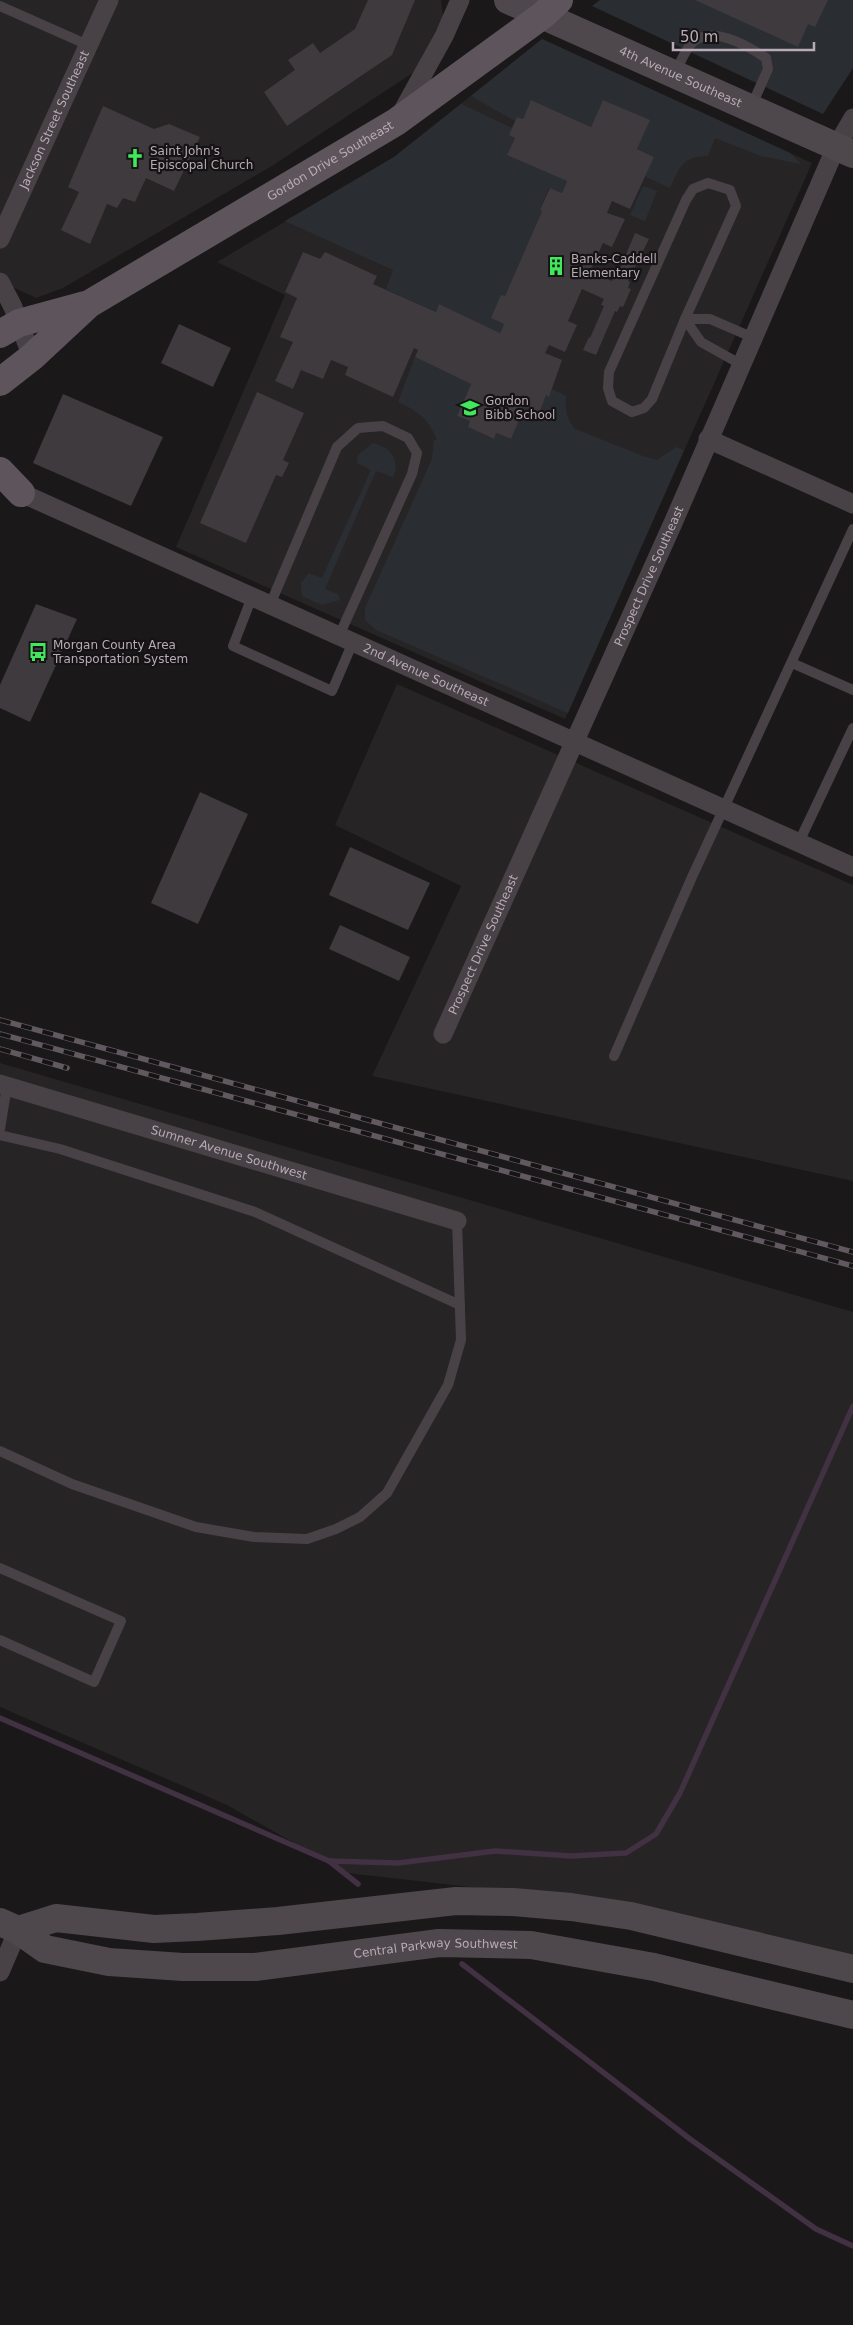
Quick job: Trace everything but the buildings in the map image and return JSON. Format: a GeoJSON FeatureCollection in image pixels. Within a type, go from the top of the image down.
{"type":"FeatureCollection","features":[{"type":"Feature","properties":{"kind":"main road","name":"Gordon Drive Southeast"},"geometry":{"type":"LineString","coordinates":[[0,382],[32,357],[89,304],[396,122],[551,8]]}},
{"type":"Feature","properties":{"kind":"main road","name":"Gordon Drive Southeast"},"geometry":{"type":"LineString","coordinates":[[10,329],[89,304]]}},
{"type":"Feature","properties":{"kind":"main road"},"geometry":{"type":"LineString","coordinates":[[0,471],[10,488]]}},
{"type":"Feature","properties":{"kind":"street","name":"Jackson Street Southeast"},"geometry":{"type":"LineString","coordinates":[[0,239],[109,0]]}},
{"type":"Feature","properties":{"kind":"street"},"geometry":{"type":"LineString","coordinates":[[396,122],[444,36],[460,0]]}},
{"type":"Feature","properties":{"kind":"street","name":"4th Avenue Southeast"},"geometry":{"type":"LineString","coordinates":[[508,0],[551,8],[674,74],[845,150]]}},
{"type":"Feature","properties":{"kind":"street","name":"Prospect Drive Southeast"},"geometry":{"type":"LineString","coordinates":[[442,1034],[673,523],[708,439],[754,338],[845,150],[853,118]]}},
{"type":"Feature","properties":{"kind":"street"},"geometry":{"type":"LineString","coordinates":[[0,282],[10,329],[32,357]]}},
{"type":"Feature","properties":{"kind":"street"},"geometry":{"type":"LineString","coordinates":[[708,439],[853,504]]}},
{"type":"Feature","properties":{"kind":"street","name":"2nd Avenue Southeast"},"geometry":{"type":"LineString","coordinates":[[10,488],[853,867]]}},
{"type":"Feature","properties":{"kind":"street","name":"Sumner Avenue Southwest"},"geometry":{"type":"LineString","coordinates":[[3,1085],[457,1221]]}},
{"type":"Feature","properties":{"kind":"street"},"geometry":{"type":"LineString","coordinates":[[0,1972],[9,1926],[56,1918],[154,1929],[180,1928],[278,1921],[456,1901],[513,1902],[571,1907],[631,1916],[853,1969]]}},
{"type":"Feature","properties":{"kind":"street","name":"Central Parkway Southwest"},"geometry":{"type":"LineString","coordinates":[[9,1926],[45,1949],[109,1962],[183,1967],[255,1968],[439,1943],[530,1945],[654,1967],[853,2015]]}},
{"type":"Feature","properties":{"kind":"lane"},"geometry":{"type":"LineString","coordinates":[[0,6],[88,45]]}},
{"type":"Feature","properties":{"kind":"lane"},"geometry":{"type":"LineString","coordinates":[[674,74],[692,43],[705,36],[721,37],[753,49],[766,58],[768,69],[750,108]]}},
{"type":"Feature","properties":{"kind":"lane"},"geometry":{"type":"LineString","coordinates":[[708,184],[730,190],[736,206],[685,319],[652,399],[644,408],[632,412],[612,402],[608,388],[610,372],[686,200],[693,189],[708,184]]}},
{"type":"Feature","properties":{"kind":"lane"},"geometry":{"type":"LineString","coordinates":[[685,319],[710,319],[754,338]]}},
{"type":"Feature","properties":{"kind":"lane"},"geometry":{"type":"LineString","coordinates":[[685,319],[701,342],[742,365]]}},
{"type":"Feature","properties":{"kind":"lane"},"geometry":{"type":"LineString","coordinates":[[252,597],[233,646],[332,691],[346,639],[412,474],[417,453],[408,438],[383,426],[358,428],[337,447],[270,605]]}},
{"type":"Feature","properties":{"kind":"lane"},"geometry":{"type":"LineString","coordinates":[[614,1056],[724,809],[853,530]]}},
{"type":"Feature","properties":{"kind":"lane"},"geometry":{"type":"LineString","coordinates":[[792,663],[853,690]]}},
{"type":"Feature","properties":{"kind":"lane"},"geometry":{"type":"LineString","coordinates":[[799,842],[853,728]]}},
{"type":"Feature","properties":{"kind":"lane"},"geometry":{"type":"LineString","coordinates":[[0,1129],[3,1085]]}},
{"type":"Feature","properties":{"kind":"lane"},"geometry":{"type":"LineString","coordinates":[[0,1135],[60,1149],[255,1212],[460,1305]]}},
{"type":"Feature","properties":{"kind":"lane"},"geometry":{"type":"LineString","coordinates":[[0,1452],[72,1484],[196,1527],[254,1537],[307,1539],[336,1529],[360,1517],[387,1493],[448,1385],[461,1340],[457,1221]]}},
{"type":"Feature","properties":{"kind":"lane"},"geometry":{"type":"LineString","coordinates":[[0,1568],[120,1621],[94,1682],[0,1640]]}},
{"type":"Feature","properties":{"kind":"shaded area"},"geometry":{"type":"Polygon","coordinates":[[[0,0],[441,0],[443,16],[414,72],[272,166],[63,288],[36,298],[0,281],[0,0]]]}},
{"type":"Feature","properties":{"kind":"shaded area"},"geometry":{"type":"Polygon","coordinates":[[[600,0],[853,0],[853,68],[823,114],[592,6],[600,0]]]}},
{"type":"Feature","properties":{"kind":"shaded area","name":"Gordon Bibb School"},"geometry":{"type":"Polygon","coordinates":[[[542,39],[812,163],[565,719],[176,547],[285,295],[217,262],[394,157],[542,39]]]}},
{"type":"Feature","properties":{"kind":"shaded area"},"geometry":{"type":"Polygon","coordinates":[[[542,39],[790,153],[801,164],[761,156],[715,138],[708,156],[692,158],[683,164],[670,188],[644,176],[654,157],[637,149],[649,120],[603,100],[591,127],[531,100],[523,119],[517,117],[515,121],[471,96],[542,39]]]}},
{"type":"Feature","properties":{"kind":"shaded area"},"geometry":{"type":"Polygon","coordinates":[[[461,104],[512,128],[509,135],[515,138],[508,155],[567,181],[562,193],[549,188],[540,210],[542,211],[505,296],[501,296],[504,324],[500,333],[439,304],[436,312],[386,289],[393,270],[285,221],[394,157],[461,104]]]}},
{"type":"Feature","properties":{"kind":"shaded area"},"geometry":{"type":"Polygon","coordinates":[[[643,186],[657,191],[645,221],[630,215],[643,186]]]}},
{"type":"Feature","properties":{"kind":"shaded area"},"geometry":{"type":"Polygon","coordinates":[[[415,357],[471,384],[457,416],[470,421],[468,427],[493,439],[496,433],[511,439],[525,407],[539,413],[546,395],[549,396],[552,389],[566,396],[567,414],[575,429],[657,460],[676,447],[684,450],[568,713],[376,630],[365,620],[365,608],[432,459],[434,440],[437,440],[422,416],[398,402],[415,357]]]}},
{"type":"Feature","properties":{"kind":"shaded area"},"geometry":{"type":"Polygon","coordinates":[[[373,443],[389,451],[395,460],[395,471],[393,477],[376,471],[325,589],[338,594],[340,600],[322,605],[302,596],[301,583],[309,573],[322,578],[371,470],[357,463],[358,455],[373,443]]]}},
{"type":"Feature","properties":{"kind":"shaded area"},"geometry":{"type":"Polygon","coordinates":[[[397,684],[853,885],[853,1181],[372,1076],[461,886],[335,825],[397,684]]]}},
{"type":"Feature","properties":{"kind":"shaded area"},"geometry":{"type":"Polygon","coordinates":[[[0,1063],[853,1312],[853,1957],[636,1906],[347,1873],[227,1805],[0,1707],[0,1063]]]}},
{"type":"Feature","properties":{"kind":"waterway"},"geometry":{"type":"LineString","coordinates":[[329,1861],[398,1863],[495,1851],[571,1856],[626,1853],[656,1834],[680,1793],[853,1406]]}},
{"type":"Feature","properties":{"kind":"waterway"},"geometry":{"type":"LineString","coordinates":[[0,1718],[329,1861],[358,1884]]}},
{"type":"Feature","properties":{"kind":"waterway"},"geometry":{"type":"LineString","coordinates":[[462,1964],[690,2139],[816,2229],[853,2246]]}},
{"type":"Feature","properties":{"kind":"railway"},"geometry":{"type":"LineString","coordinates":[[0,1020],[853,1252]]}},
{"type":"Feature","properties":{"kind":"railway"},"geometry":{"type":"LineString","coordinates":[[0,1034],[853,1266]]}},
{"type":"Feature","properties":{"kind":"railway"},"geometry":{"type":"LineString","coordinates":[[0,1049],[67,1068]]}},
{"type":"Feature","properties":{"kind":"place","name":"Saint John's Episcopal Church"},"geometry":{"type":"Point","coordinates":[135,158]}},
{"type":"Feature","properties":{"kind":"place","name":"Banks-Caddell Elementary"},"geometry":{"type":"Point","coordinates":[556,266]}},
{"type":"Feature","properties":{"kind":"place","name":"Gordon Bibb School"},"geometry":{"type":"Point","coordinates":[470,408]}},
{"type":"Feature","properties":{"kind":"place","name":"Morgan County Area Transportation System"},"geometry":{"type":"Point","coordinates":[38,652]}}]}
